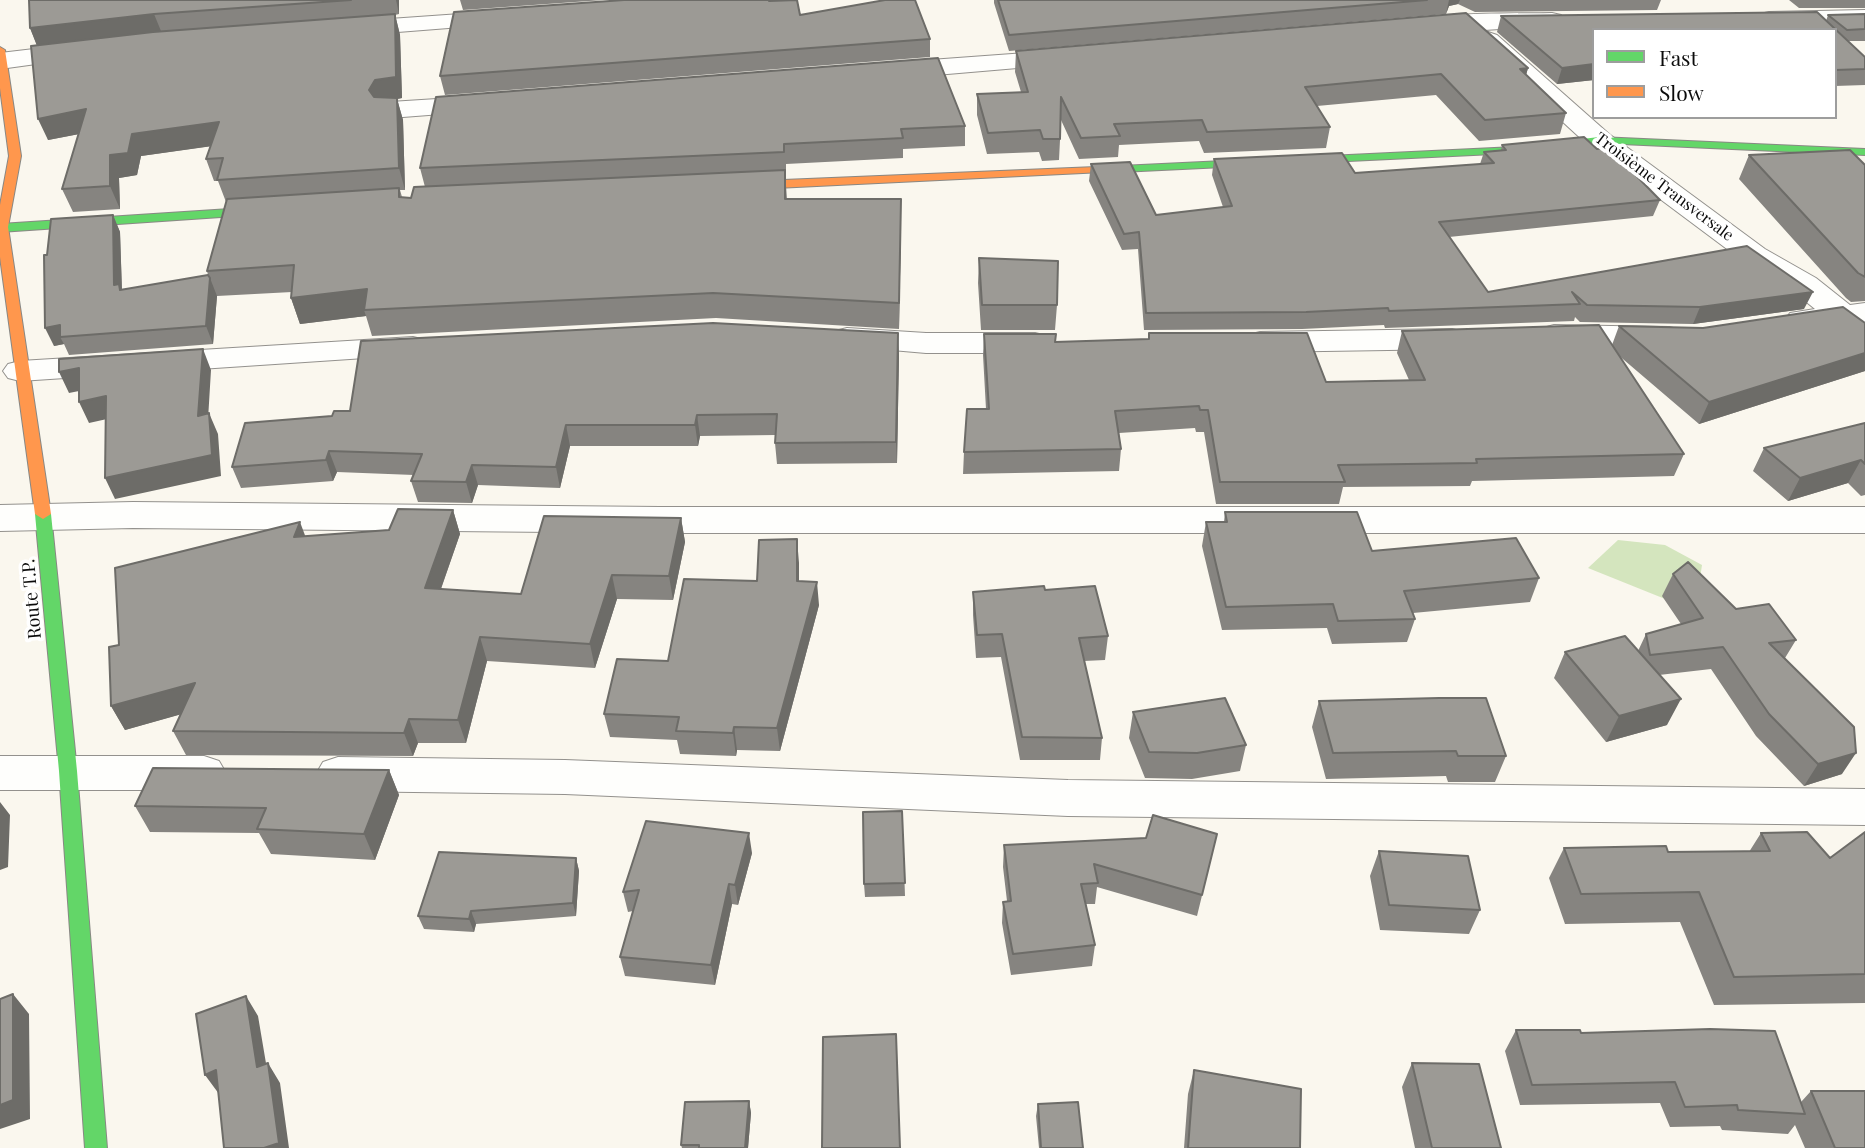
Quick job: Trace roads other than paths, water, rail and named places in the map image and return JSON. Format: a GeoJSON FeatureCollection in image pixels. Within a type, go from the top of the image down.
{"type":"FeatureCollection","features":[{"type":"Feature","properties":{"kind":"street","name":"Troisième Transversale"},"geometry":{"type":"LineString","coordinates":[[1443,0],[1599,140],[1754,255],[1857,319]]}},
{"type":"Feature","properties":{"kind":"street"},"geometry":{"type":"LineString","coordinates":[[324,31],[527,16]]}},
{"type":"Feature","properties":{"kind":"street"},"geometry":{"type":"LineString","coordinates":[[1744,20],[1865,17]]}},
{"type":"Feature","properties":{"kind":"street"},"geometry":{"type":"LineString","coordinates":[[1402,29],[1467,22],[1572,20]]}},
{"type":"Feature","properties":{"kind":"street"},"geometry":{"type":"LineString","coordinates":[[1,57],[108,49]]}},
{"type":"Feature","properties":{"kind":"street"},"geometry":{"type":"LineString","coordinates":[[867,72],[1095,55]]}},
{"type":"Feature","properties":{"kind":"street","name":"Route T.P."},"geometry":{"type":"LineString","coordinates":[[1,57],[15,156],[1,227],[43,517],[68,771],[96,1148]]}},
{"type":"Feature","properties":{"kind":"street"},"geometry":{"type":"LineString","coordinates":[[390,110],[514,101]]}},
{"type":"Feature","properties":{"kind":"street"},"geometry":{"type":"LineString","coordinates":[[724,186],[1515,150],[1599,140],[1865,152]]}},
{"type":"Feature","properties":{"kind":"street"},"geometry":{"type":"LineString","coordinates":[[1,227],[288,209]]}},
{"type":"Feature","properties":{"kind":"street"},"geometry":{"type":"LineString","coordinates":[[1773,325],[1857,319]]}},
{"type":"Feature","properties":{"kind":"street"},"geometry":{"type":"LineString","coordinates":[[1520,336],[1706,335]]}},
{"type":"Feature","properties":{"kind":"street"},"geometry":{"type":"LineString","coordinates":[[821,337],[926,343],[1062,343]]}},
{"type":"Feature","properties":{"kind":"street"},"geometry":{"type":"LineString","coordinates":[[1225,342],[1480,338]]}},
{"type":"Feature","properties":{"kind":"street"},"geometry":{"type":"LineString","coordinates":[[20,372],[212,357],[440,345]]}},
{"type":"Feature","properties":{"kind":"street"},"geometry":{"type":"LineString","coordinates":[[0,518],[160,515],[660,520],[1865,520]]}},
{"type":"Feature","properties":{"kind":"street"},"geometry":{"type":"LineString","coordinates":[[0,773],[247,773]]}},
{"type":"Feature","properties":{"kind":"street"},"geometry":{"type":"LineString","coordinates":[[303,774],[565,777],[1068,798],[1865,807]]}}]}
